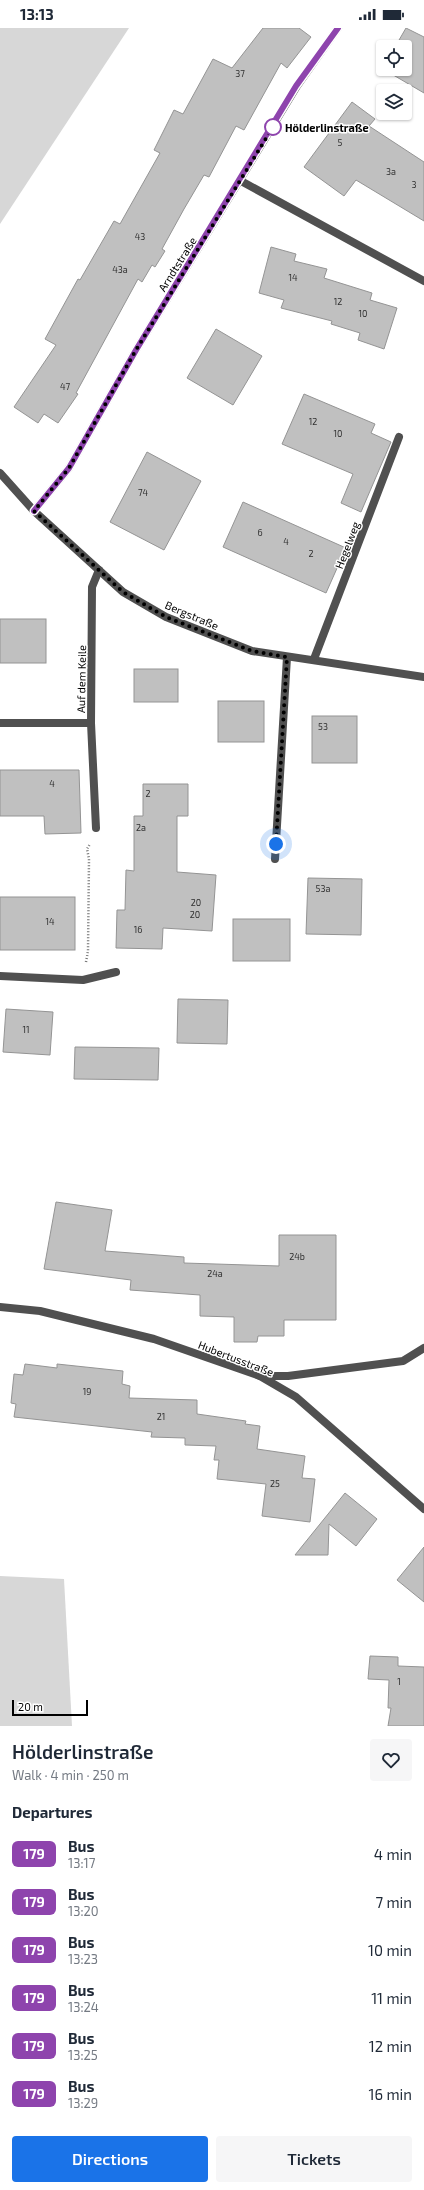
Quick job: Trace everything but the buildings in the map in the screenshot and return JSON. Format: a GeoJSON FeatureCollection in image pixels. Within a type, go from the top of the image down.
{"type":"FeatureCollection","features":[{"type":"Feature","properties":{"kind":"street","name":"Arndtstraße"},"geometry":{"type":"LineString","coordinates":[[34,511],[69,468],[136,350],[241,181],[296,86],[338,28]]}},
{"type":"Feature","properties":{"kind":"street"},"geometry":{"type":"LineString","coordinates":[[241,181],[424,281]]}},
{"type":"Feature","properties":{"kind":"street","name":"Hegelweg"},"geometry":{"type":"LineString","coordinates":[[314,660],[399,437]]}},
{"type":"Feature","properties":{"kind":"street","name":"Bergstraße"},"geometry":{"type":"LineString","coordinates":[[0,474],[34,511],[123,592],[166,617],[252,651],[424,677]]}},
{"type":"Feature","properties":{"kind":"street","name":"Auf dem Keile"},"geometry":{"type":"LineString","coordinates":[[0,723],[91,724],[92,587],[99,570]]}},
{"type":"Feature","properties":{"kind":"street"},"geometry":{"type":"LineString","coordinates":[[275,860],[287,657]]}},
{"type":"Feature","properties":{"kind":"street"},"geometry":{"type":"LineString","coordinates":[[91,724],[96,828]]}},
{"type":"Feature","properties":{"kind":"street"},"geometry":{"type":"LineString","coordinates":[[0,976],[83,980],[116,972]]}},
{"type":"Feature","properties":{"kind":"street","name":"Hubertusstraße"},"geometry":{"type":"LineString","coordinates":[[0,1307],[40,1311],[154,1339],[260,1376],[296,1397],[424,1509]]}},
{"type":"Feature","properties":{"kind":"street"},"geometry":{"type":"LineString","coordinates":[[260,1376],[288,1376],[403,1361],[424,1348]]}},
{"type":"Feature","properties":{"kind":"path"},"geometry":{"type":"LineString","coordinates":[[83,980],[88,951],[88,849],[96,828]]}},
{"type":"Feature","properties":{"kind":"shaded area"},"geometry":{"type":"Polygon","coordinates":[[[0,28],[129,28],[0,224],[0,28]]]}},
{"type":"Feature","properties":{"kind":"shaded area"},"geometry":{"type":"Polygon","coordinates":[[[0,1576],[64,1579],[72,1726],[0,1726],[0,1576]]]}},
{"type":"Feature","properties":{"kind":"bus line","name":"179"},"geometry":{"type":"LineString","coordinates":[[34,511],[69,468],[136,350],[241,181],[296,86],[338,28]]}},
{"type":"Feature","properties":{"kind":"place","name":"Hölderlinstraße"},"geometry":{"type":"Point","coordinates":[273,127]}},
{"type":"Feature","properties":{"kind":"route"},"geometry":{"type":"LineString","coordinates":[[273,127],[136,350],[69,468],[34,511],[123,592],[166,617],[252,651],[287,657],[276,844]]}}]}
